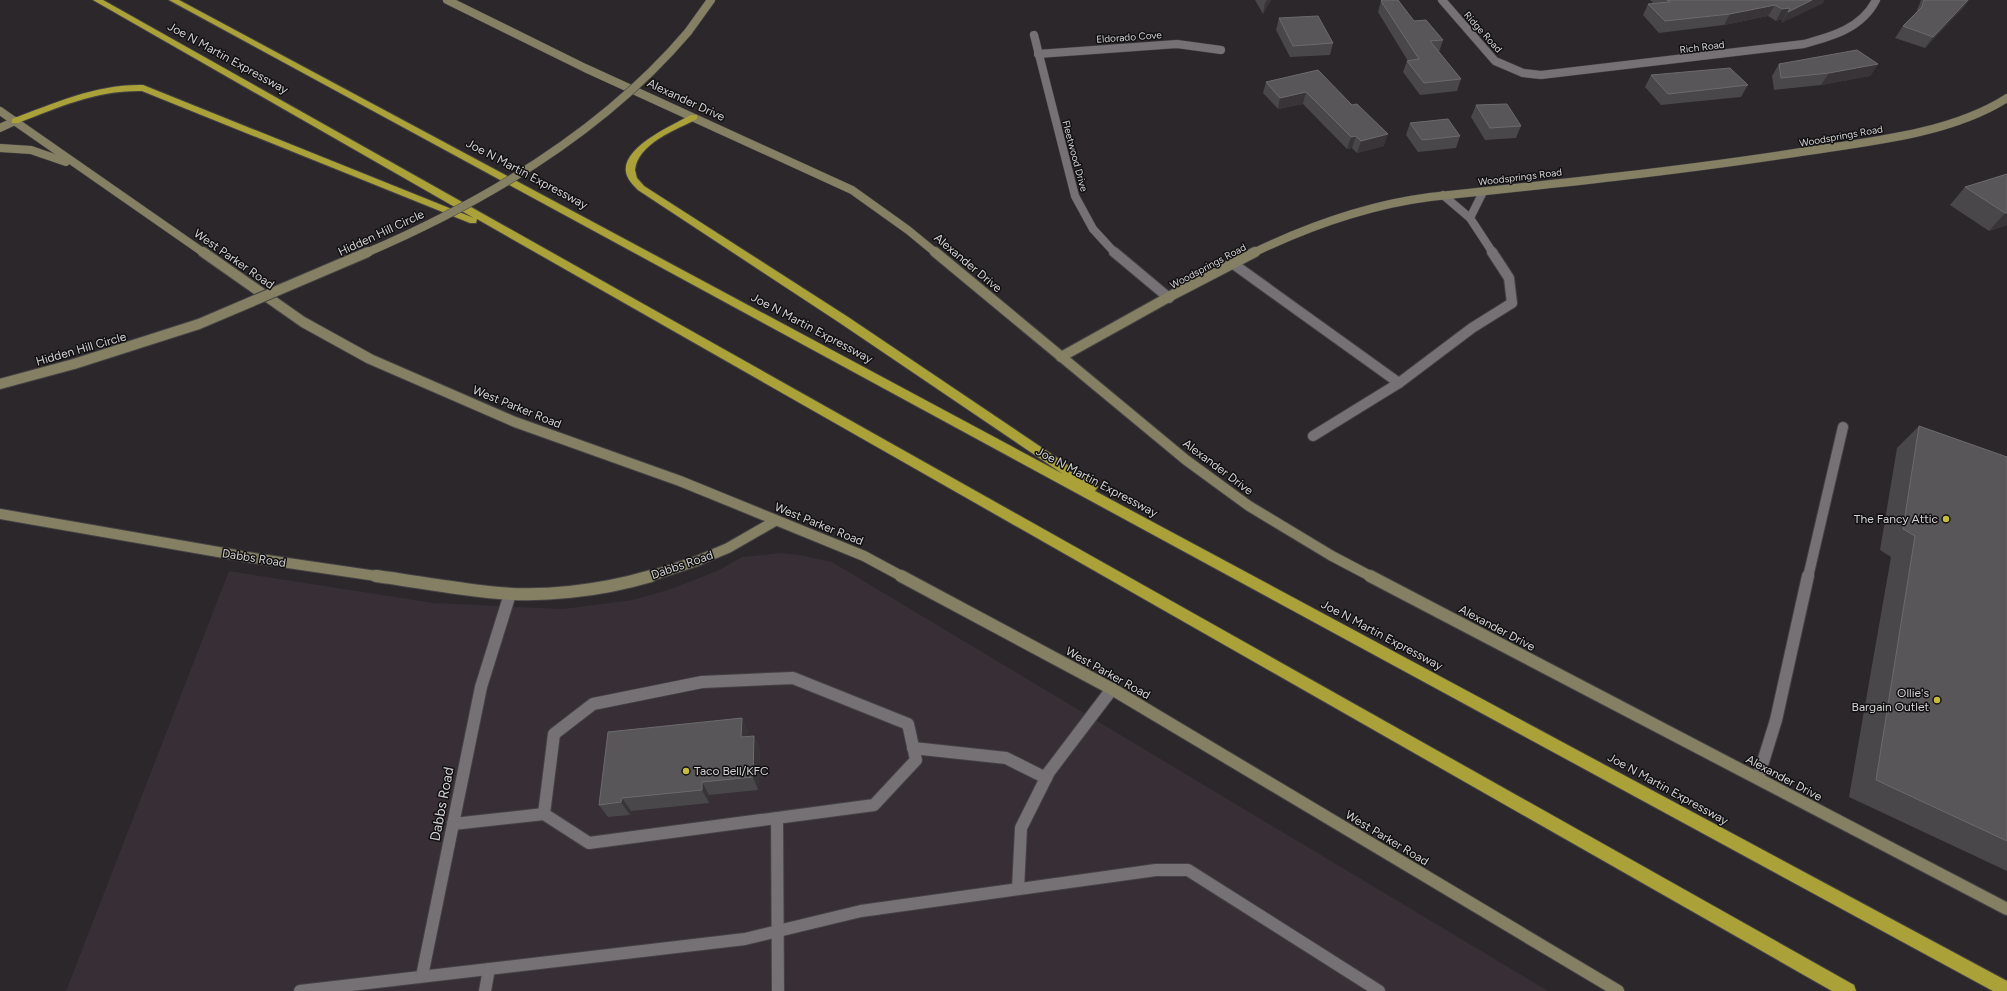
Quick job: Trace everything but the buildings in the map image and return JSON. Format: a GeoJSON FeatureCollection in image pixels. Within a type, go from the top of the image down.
{"type":"FeatureCollection","features":[{"type":"Feature","properties":{"kind":"highway","name":"Joe N Martin Expressway"},"geometry":{"type":"LineString","coordinates":[[97,0],[1848,991]]}},
{"type":"Feature","properties":{"kind":"highway","name":"Joe N Martin Expressway"},"geometry":{"type":"LineString","coordinates":[[173,0],[1521,726],[2007,990]]}},
{"type":"Feature","properties":{"kind":"highway"},"geometry":{"type":"LineString","coordinates":[[15,120],[97,92],[117,88],[143,88],[518,239]]}},
{"type":"Feature","properties":{"kind":"highway"},"geometry":{"type":"LineString","coordinates":[[694,117],[654,138],[640,150],[630,167],[630,171],[632,179],[641,188],[844,320],[1154,529]]}},
{"type":"Feature","properties":{"kind":"street","name":"Alexander Drive"},"geometry":{"type":"LineString","coordinates":[[447,0],[584,68],[852,190],[908,230],[1186,460],[1261,514],[1332,556],[2007,909]]}},
{"type":"Feature","properties":{"kind":"street","name":"Hidden Hill Circle"},"geometry":{"type":"LineString","coordinates":[[0,384],[74,364],[199,324],[385,246],[433,223],[508,180],[578,134],[644,80],[665,59],[688,32],[711,0]]}},
{"type":"Feature","properties":{"kind":"street","name":"Ridge Road"},"geometry":{"type":"LineString","coordinates":[[1442,0],[1491,58],[1504,66],[1516,70]]}},
{"type":"Feature","properties":{"kind":"street","name":"Rich Road"},"geometry":{"type":"LineString","coordinates":[[1516,70],[1530,74],[1551,75],[1790,47],[1828,37],[1848,28],[1859,21],[1871,10],[1876,0]]}},
{"type":"Feature","properties":{"kind":"street","name":"Fleetwood Drive"},"geometry":{"type":"LineString","coordinates":[[1034,35],[1075,196],[1085,218],[1114,254],[1169,298]]}},
{"type":"Feature","properties":{"kind":"street","name":"Eldorado Cove"},"geometry":{"type":"LineString","coordinates":[[1038,54],[1177,44],[1209,46],[1221,50]]}},
{"type":"Feature","properties":{"kind":"street","name":"Woodsprings Road"},"geometry":{"type":"LineString","coordinates":[[1061,357],[1232,263],[1333,220],[1379,206],[1443,195],[1483,192],[1798,154],[1924,130],[1968,117],[2000,104],[2007,98]]}},
{"type":"Feature","properties":{"kind":"street","name":"West Parker Road"},"geometry":{"type":"LineString","coordinates":[[0,111],[303,322],[370,359],[515,422],[680,480],[775,521],[864,556],[1112,689],[1618,991]]}},
{"type":"Feature","properties":{"kind":"street"},"geometry":{"type":"LineString","coordinates":[[0,128],[15,120]]}},
{"type":"Feature","properties":{"kind":"street"},"geometry":{"type":"LineString","coordinates":[[0,148],[31,150],[76,165]]}},
{"type":"Feature","properties":{"kind":"street"},"geometry":{"type":"LineString","coordinates":[[1470,218],[1483,192]]}},
{"type":"Feature","properties":{"kind":"street"},"geometry":{"type":"LineString","coordinates":[[1312,436],[1399,383],[1472,328],[1512,303],[1509,278],[1470,218],[1443,195]]}},
{"type":"Feature","properties":{"kind":"street"},"geometry":{"type":"LineString","coordinates":[[1232,263],[1399,383]]}},
{"type":"Feature","properties":{"kind":"street"},"geometry":{"type":"LineString","coordinates":[[1758,778],[1776,720],[1786,664],[1843,427]]}},
{"type":"Feature","properties":{"kind":"street","name":"Dabbs Road"},"geometry":{"type":"LineString","coordinates":[[0,514],[247,558],[510,594],[548,594],[596,588],[634,581],[672,570],[720,552],[739,543],[775,521]]}},
{"type":"Feature","properties":{"kind":"street","name":"Dabbs Road"},"geometry":{"type":"LineString","coordinates":[[422,976],[480,687],[510,594]]}},
{"type":"Feature","properties":{"kind":"street"},"geometry":{"type":"LineString","coordinates":[[453,824],[544,814],[589,843],[874,805],[916,760],[908,724],[794,678],[702,682],[593,704],[554,734],[544,814]]}},
{"type":"Feature","properties":{"kind":"street"},"geometry":{"type":"LineString","coordinates":[[1018,889],[1021,828],[1046,778],[1112,689]]}},
{"type":"Feature","properties":{"kind":"street"},"geometry":{"type":"LineString","coordinates":[[914,748],[1006,758],[1046,778]]}},
{"type":"Feature","properties":{"kind":"street"},"geometry":{"type":"LineString","coordinates":[[777,818],[778,991]]}},
{"type":"Feature","properties":{"kind":"street"},"geometry":{"type":"LineString","coordinates":[[300,991],[745,939],[861,911],[1156,870],[1188,870],[1379,991]]}},
{"type":"Feature","properties":{"kind":"street"},"geometry":{"type":"LineString","coordinates":[[485,991],[489,969]]}},
{"type":"Feature","properties":{"kind":"shaded area"},"geometry":{"type":"Polygon","coordinates":[[[780,553],[800,555],[832,562],[1548,991],[66,991],[229,571],[434,603],[563,609],[632,600],[671,589],[719,570],[742,557],[780,553]]]}},
{"type":"Feature","properties":{"kind":"place","name":"The Fancy Attic"},"geometry":{"type":"Point","coordinates":[1946,519]}},
{"type":"Feature","properties":{"kind":"place","name":"Ollie's Bargain Outlet"},"geometry":{"type":"Point","coordinates":[1937,700]}},
{"type":"Feature","properties":{"kind":"place","name":"Taco Bell/KFC"},"geometry":{"type":"Point","coordinates":[686,771]}}]}
